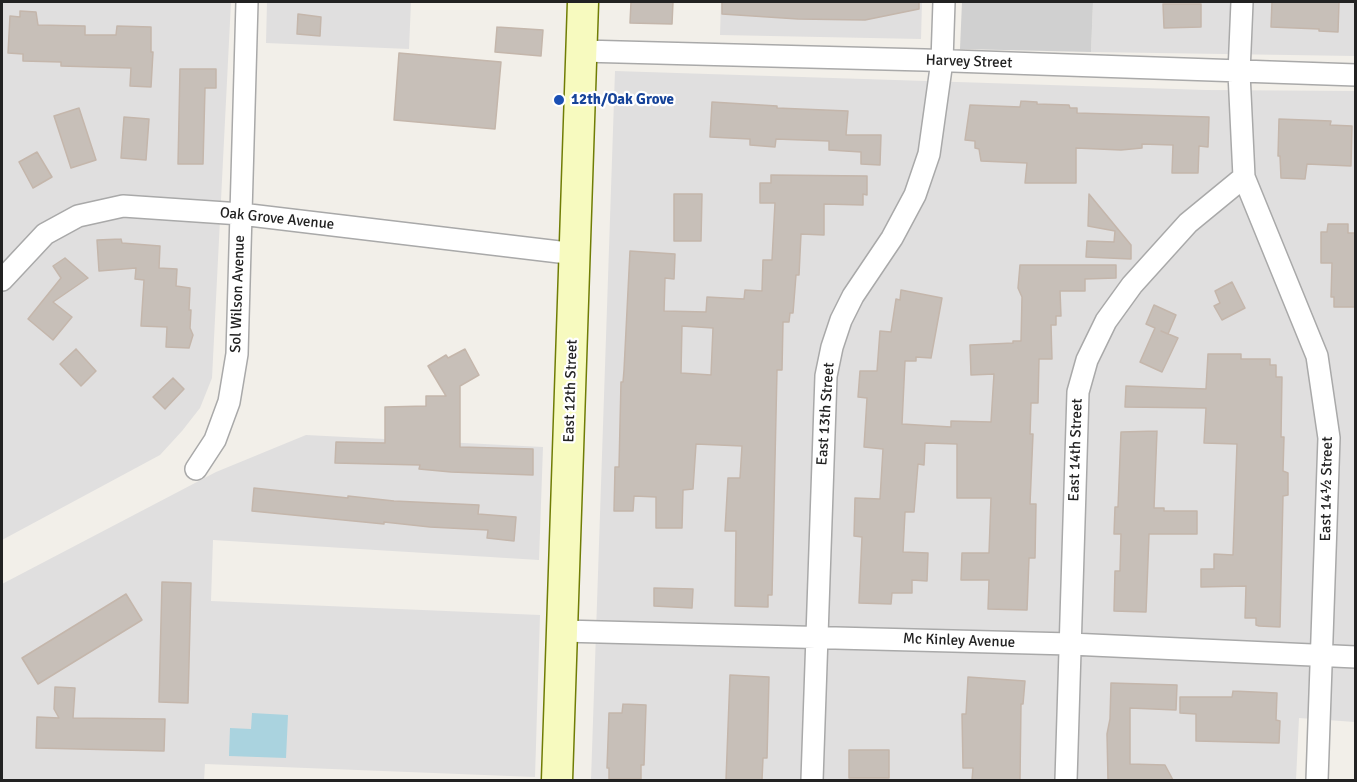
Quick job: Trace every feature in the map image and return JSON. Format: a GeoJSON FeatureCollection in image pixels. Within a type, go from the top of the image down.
{"type":"FeatureCollection","features":[{"type":"Feature","properties":{"kind":"street","name":"Sol Wilson Avenue"},"geometry":{"type":"LineString","coordinates":[[196,469],[215,440],[229,402],[237,354],[247,2]]}},
{"type":"Feature","properties":{"kind":"street","name":"East 12th Street"},"geometry":{"type":"LineString","coordinates":[[557,780],[583,2]]}},
{"type":"Feature","properties":{"kind":"street","name":"East 13th Street"},"geometry":{"type":"LineString","coordinates":[[812,780],[826,376],[832,347],[853,296],[892,238],[915,195],[929,154],[942,61],[944,2]]}},
{"type":"Feature","properties":{"kind":"street"},"geometry":{"type":"LineString","coordinates":[[1242,2],[1239,72],[1244,177]]}},
{"type":"Feature","properties":{"kind":"street","name":"Harvey Street"},"geometry":{"type":"LineString","coordinates":[[582,51],[1356,75]]}},
{"type":"Feature","properties":{"kind":"street","name":"East 14th Street"},"geometry":{"type":"LineString","coordinates":[[1066,780],[1078,392],[1087,360],[1106,321],[1132,285],[1188,223],[1244,177]]}},
{"type":"Feature","properties":{"kind":"street","name":"East 14½ Street"},"geometry":{"type":"LineString","coordinates":[[1244,177],[1317,356],[1329,438],[1317,780]]}},
{"type":"Feature","properties":{"kind":"street","name":"Oak Grove Avenue"},"geometry":{"type":"LineString","coordinates":[[2,280],[45,234],[78,216],[123,206],[241,214],[576,254]]}},
{"type":"Feature","properties":{"kind":"street","name":"Mc Kinley Avenue"},"geometry":{"type":"LineString","coordinates":[[562,631],[1070,644],[1356,657]]}},
{"type":"Feature","properties":{"kind":"shaded area"},"geometry":{"type":"Polygon","coordinates":[[[2,2],[231,2],[212,378],[200,408],[160,455],[2,540],[2,2]]]}},
{"type":"Feature","properties":{"kind":"shaded area"},"geometry":{"type":"Polygon","coordinates":[[[267,2],[411,2],[409,49],[266,43],[267,2]]]}},
{"type":"Feature","properties":{"kind":"shaded area"},"geometry":{"type":"Polygon","coordinates":[[[721,2],[922,2],[921,39],[720,35],[721,2]]]}},
{"type":"Feature","properties":{"kind":"shaded area"},"geometry":{"type":"Polygon","coordinates":[[[962,2],[1093,2],[1091,52],[960,49],[962,2]]]}},
{"type":"Feature","properties":{"kind":"shaded area"},"geometry":{"type":"Polygon","coordinates":[[[1093,2],[1355,2],[1355,56],[1091,52],[1093,2]]]}},
{"type":"Feature","properties":{"kind":"shaded area"},"geometry":{"type":"Polygon","coordinates":[[[615,71],[1206,90],[1355,91],[1355,722],[1299,718],[1296,780],[591,780],[615,71]]]}},
{"type":"Feature","properties":{"kind":"shaded area"},"geometry":{"type":"Polygon","coordinates":[[[306,435],[543,447],[539,560],[213,540],[211,601],[540,615],[535,777],[205,764],[204,780],[2,780],[2,584],[216,472],[306,435]]]}},
{"type":"Feature","properties":{"kind":"water"},"geometry":{"type":"Polygon","coordinates":[[[252,713],[288,715],[286,758],[229,756],[230,728],[251,729],[252,713]]]}},
{"type":"Feature","properties":{"kind":"building"},"geometry":{"type":"Polygon","coordinates":[[[631,2],[673,2],[672,24],[630,23],[631,2]]]}},
{"type":"Feature","properties":{"kind":"building"},"geometry":{"type":"Polygon","coordinates":[[[722,2],[919,2],[919,9],[865,20],[798,19],[722,14],[722,2]]]}},
{"type":"Feature","properties":{"kind":"building"},"geometry":{"type":"Polygon","coordinates":[[[1272,2],[1339,2],[1338,32],[1271,27],[1272,2]]]}},
{"type":"Feature","properties":{"kind":"building"},"geometry":{"type":"Polygon","coordinates":[[[1163,4],[1201,4],[1201,27],[1164,28],[1163,4]]]}},
{"type":"Feature","properties":{"kind":"building"},"geometry":{"type":"Polygon","coordinates":[[[20,11],[36,12],[38,25],[85,26],[85,35],[116,35],[117,26],[151,27],[151,52],[153,52],[151,87],[130,86],[131,68],[61,66],[61,62],[23,61],[23,54],[8,53],[10,16],[20,17],[20,11]]]}},
{"type":"Feature","properties":{"kind":"building"},"geometry":{"type":"Polygon","coordinates":[[[298,14],[321,17],[320,36],[297,34],[298,14]]]}},
{"type":"Feature","properties":{"kind":"building"},"geometry":{"type":"Polygon","coordinates":[[[497,27],[543,30],[541,56],[495,52],[497,27]]]}},
{"type":"Feature","properties":{"kind":"building"},"geometry":{"type":"Polygon","coordinates":[[[399,53],[501,62],[495,129],[394,120],[399,53]]]}},
{"type":"Feature","properties":{"kind":"building"},"geometry":{"type":"Polygon","coordinates":[[[180,69],[216,69],[216,88],[205,88],[203,164],[178,164],[180,69]]]}},
{"type":"Feature","properties":{"kind":"building"},"geometry":{"type":"Polygon","coordinates":[[[1021,101],[1069,105],[1070,108],[1077,108],[1077,113],[1209,117],[1208,147],[1199,146],[1198,173],[1172,173],[1173,145],[1142,144],[1142,148],[1121,150],[1076,148],[1076,183],[1025,183],[1027,163],[981,161],[979,149],[975,148],[975,141],[965,140],[970,105],[1020,107],[1021,101]]]}},
{"type":"Feature","properties":{"kind":"building"},"geometry":{"type":"Polygon","coordinates":[[[712,102],[848,111],[846,135],[881,135],[880,165],[861,164],[861,152],[829,150],[829,141],[776,139],[775,147],[750,145],[750,139],[710,137],[712,102]]]}},
{"type":"Feature","properties":{"kind":"building"},"geometry":{"type":"Polygon","coordinates":[[[79,108],[96,160],[71,168],[54,116],[79,108]]]}},
{"type":"Feature","properties":{"kind":"building"},"geometry":{"type":"Polygon","coordinates":[[[124,117],[149,119],[146,160],[121,158],[124,117]]]}},
{"type":"Feature","properties":{"kind":"building"},"geometry":{"type":"Polygon","coordinates":[[[1279,119],[1331,121],[1330,125],[1352,126],[1351,166],[1307,164],[1305,179],[1281,178],[1280,156],[1278,156],[1279,119]]]}},
{"type":"Feature","properties":{"kind":"building"},"geometry":{"type":"Polygon","coordinates":[[[37,152],[52,177],[33,188],[19,162],[37,152]]]}},
{"type":"Feature","properties":{"kind":"building"},"geometry":{"type":"Polygon","coordinates":[[[771,175],[867,176],[867,195],[863,194],[863,205],[824,204],[824,235],[801,234],[799,275],[796,275],[793,313],[790,313],[789,322],[783,322],[782,370],[777,370],[772,595],[768,595],[768,607],[735,606],[736,531],[725,531],[728,478],[740,478],[742,446],[696,444],[693,489],[683,490],[682,528],[656,528],[656,497],[634,496],[633,511],[614,511],[615,467],[619,467],[621,382],[623,382],[624,370],[630,251],[675,254],[674,279],[665,278],[664,311],[706,312],[707,297],[744,299],[745,290],[762,291],[763,260],[772,260],[775,203],[760,203],[760,183],[771,183],[771,175]],[[682,326],[681,373],[711,375],[713,328],[682,326]]]}},
{"type":"Feature","properties":{"kind":"building"},"geometry":{"type":"Polygon","coordinates":[[[674,194],[702,194],[701,241],[674,241],[674,194]]]}},
{"type":"Feature","properties":{"kind":"building"},"geometry":{"type":"Polygon","coordinates":[[[1089,194],[1131,245],[1131,259],[1086,257],[1087,241],[1114,242],[1115,231],[1088,226],[1089,194]]]}},
{"type":"Feature","properties":{"kind":"building"},"geometry":{"type":"Polygon","coordinates":[[[1328,224],[1348,224],[1348,233],[1355,233],[1356,307],[1334,307],[1334,297],[1331,297],[1332,263],[1321,263],[1321,232],[1327,232],[1328,224]]]}},
{"type":"Feature","properties":{"kind":"building"},"geometry":{"type":"Polygon","coordinates":[[[121,239],[122,243],[160,246],[159,268],[177,269],[176,286],[190,288],[190,328],[193,335],[189,348],[166,347],[167,327],[141,326],[144,280],[135,279],[136,268],[99,271],[97,240],[121,239]]]}},
{"type":"Feature","properties":{"kind":"building"},"geometry":{"type":"Polygon","coordinates":[[[65,258],[88,278],[53,302],[72,317],[53,340],[28,319],[61,278],[53,266],[65,258]]]}},
{"type":"Feature","properties":{"kind":"building"},"geometry":{"type":"Polygon","coordinates":[[[1020,265],[1116,265],[1116,278],[1085,279],[1085,291],[1060,291],[1061,316],[1056,316],[1056,325],[1051,325],[1052,359],[1039,359],[1038,403],[1031,403],[1030,434],[1033,434],[1030,504],[1036,504],[1035,558],[1029,558],[1027,610],[988,609],[989,580],[961,580],[962,553],[989,553],[991,498],[957,498],[957,444],[925,443],[924,465],[918,464],[914,512],[905,512],[903,552],[928,553],[927,581],[912,580],[912,593],[892,593],[891,604],[859,603],[862,537],[854,536],[855,498],[880,499],[883,449],[864,447],[867,398],[858,397],[860,371],[877,371],[880,331],[891,332],[896,299],[900,300],[901,290],[942,298],[931,358],[916,357],[916,361],[905,361],[902,424],[951,427],[951,421],[991,422],[994,374],[971,375],[970,345],[1021,341],[1022,297],[1018,288],[1020,265]]]}},
{"type":"Feature","properties":{"kind":"building"},"geometry":{"type":"Polygon","coordinates":[[[1232,282],[1245,308],[1222,320],[1214,306],[1220,303],[1215,291],[1232,282]]]}},
{"type":"Feature","properties":{"kind":"building"},"geometry":{"type":"Polygon","coordinates":[[[1154,305],[1176,315],[1168,334],[1178,338],[1162,372],[1140,362],[1155,328],[1146,324],[1154,305]]]}},
{"type":"Feature","properties":{"kind":"building"},"geometry":{"type":"Polygon","coordinates":[[[76,349],[96,371],[81,386],[60,364],[76,349]]]}},
{"type":"Feature","properties":{"kind":"building"},"geometry":{"type":"Polygon","coordinates":[[[465,349],[479,375],[460,386],[460,447],[533,449],[533,475],[451,472],[419,469],[420,465],[335,463],[336,442],[385,443],[385,407],[426,406],[426,396],[446,396],[428,366],[446,355],[448,358],[465,349]]]}},
{"type":"Feature","properties":{"kind":"building"},"geometry":{"type":"Polygon","coordinates":[[[1208,354],[1241,354],[1241,359],[1270,359],[1270,365],[1276,365],[1276,377],[1282,377],[1281,437],[1284,437],[1283,471],[1288,473],[1288,495],[1283,496],[1280,627],[1259,626],[1256,625],[1256,618],[1245,618],[1246,586],[1201,587],[1201,569],[1214,569],[1214,554],[1233,555],[1237,444],[1204,443],[1206,408],[1125,407],[1126,386],[1206,389],[1208,354]]]}},
{"type":"Feature","properties":{"kind":"building"},"geometry":{"type":"Polygon","coordinates":[[[173,378],[184,389],[165,409],[153,397],[173,378]]]}},
{"type":"Feature","properties":{"kind":"building"},"geometry":{"type":"Polygon","coordinates":[[[1157,431],[1154,508],[1164,508],[1164,511],[1197,511],[1197,534],[1149,534],[1146,612],[1114,611],[1115,571],[1120,571],[1121,534],[1114,534],[1115,507],[1118,507],[1121,432],[1157,431]]]}},
{"type":"Feature","properties":{"kind":"building"},"geometry":{"type":"Polygon","coordinates":[[[254,488],[348,498],[348,496],[394,501],[479,505],[478,514],[516,517],[514,541],[487,538],[488,530],[384,522],[384,524],[252,511],[254,488]]]}},
{"type":"Feature","properties":{"kind":"building"},"geometry":{"type":"Polygon","coordinates":[[[162,582],[191,583],[188,703],[159,702],[162,582]]]}},
{"type":"Feature","properties":{"kind":"building"},"geometry":{"type":"Polygon","coordinates":[[[654,588],[693,589],[692,608],[654,606],[654,588]]]}},
{"type":"Feature","properties":{"kind":"building"},"geometry":{"type":"Polygon","coordinates":[[[126,594],[142,620],[38,684],[22,658],[126,594]]]}},
{"type":"Feature","properties":{"kind":"building"},"geometry":{"type":"Polygon","coordinates":[[[730,675],[769,677],[767,758],[763,758],[762,780],[726,780],[730,675]]]}},
{"type":"Feature","properties":{"kind":"building"},"geometry":{"type":"Polygon","coordinates":[[[968,677],[1025,681],[1023,704],[1021,704],[1020,780],[972,780],[973,768],[963,768],[962,714],[966,714],[968,677]]]}},
{"type":"Feature","properties":{"kind":"building"},"geometry":{"type":"Polygon","coordinates":[[[1111,683],[1177,685],[1176,710],[1130,708],[1130,764],[1165,765],[1173,780],[1108,780],[1107,734],[1110,719],[1111,683]]]}},
{"type":"Feature","properties":{"kind":"building"},"geometry":{"type":"Polygon","coordinates":[[[55,687],[75,688],[73,718],[165,719],[164,751],[36,748],[37,717],[59,718],[54,709],[55,687]]]}},
{"type":"Feature","properties":{"kind":"building"},"geometry":{"type":"Polygon","coordinates":[[[1233,691],[1277,693],[1276,720],[1280,721],[1279,743],[1196,741],[1196,714],[1180,713],[1180,697],[1232,697],[1233,691]]]}},
{"type":"Feature","properties":{"kind":"building"},"geometry":{"type":"Polygon","coordinates":[[[623,704],[646,705],[644,765],[641,765],[641,779],[609,779],[609,768],[607,768],[609,713],[622,713],[623,704]]]}},
{"type":"Feature","properties":{"kind":"building"},"geometry":{"type":"Polygon","coordinates":[[[849,750],[889,750],[889,778],[849,778],[849,750]]]}},
{"type":"Feature","properties":{"kind":"place","name":"12th/Oak Grove"},"geometry":{"type":"Point","coordinates":[559,100]}}]}
